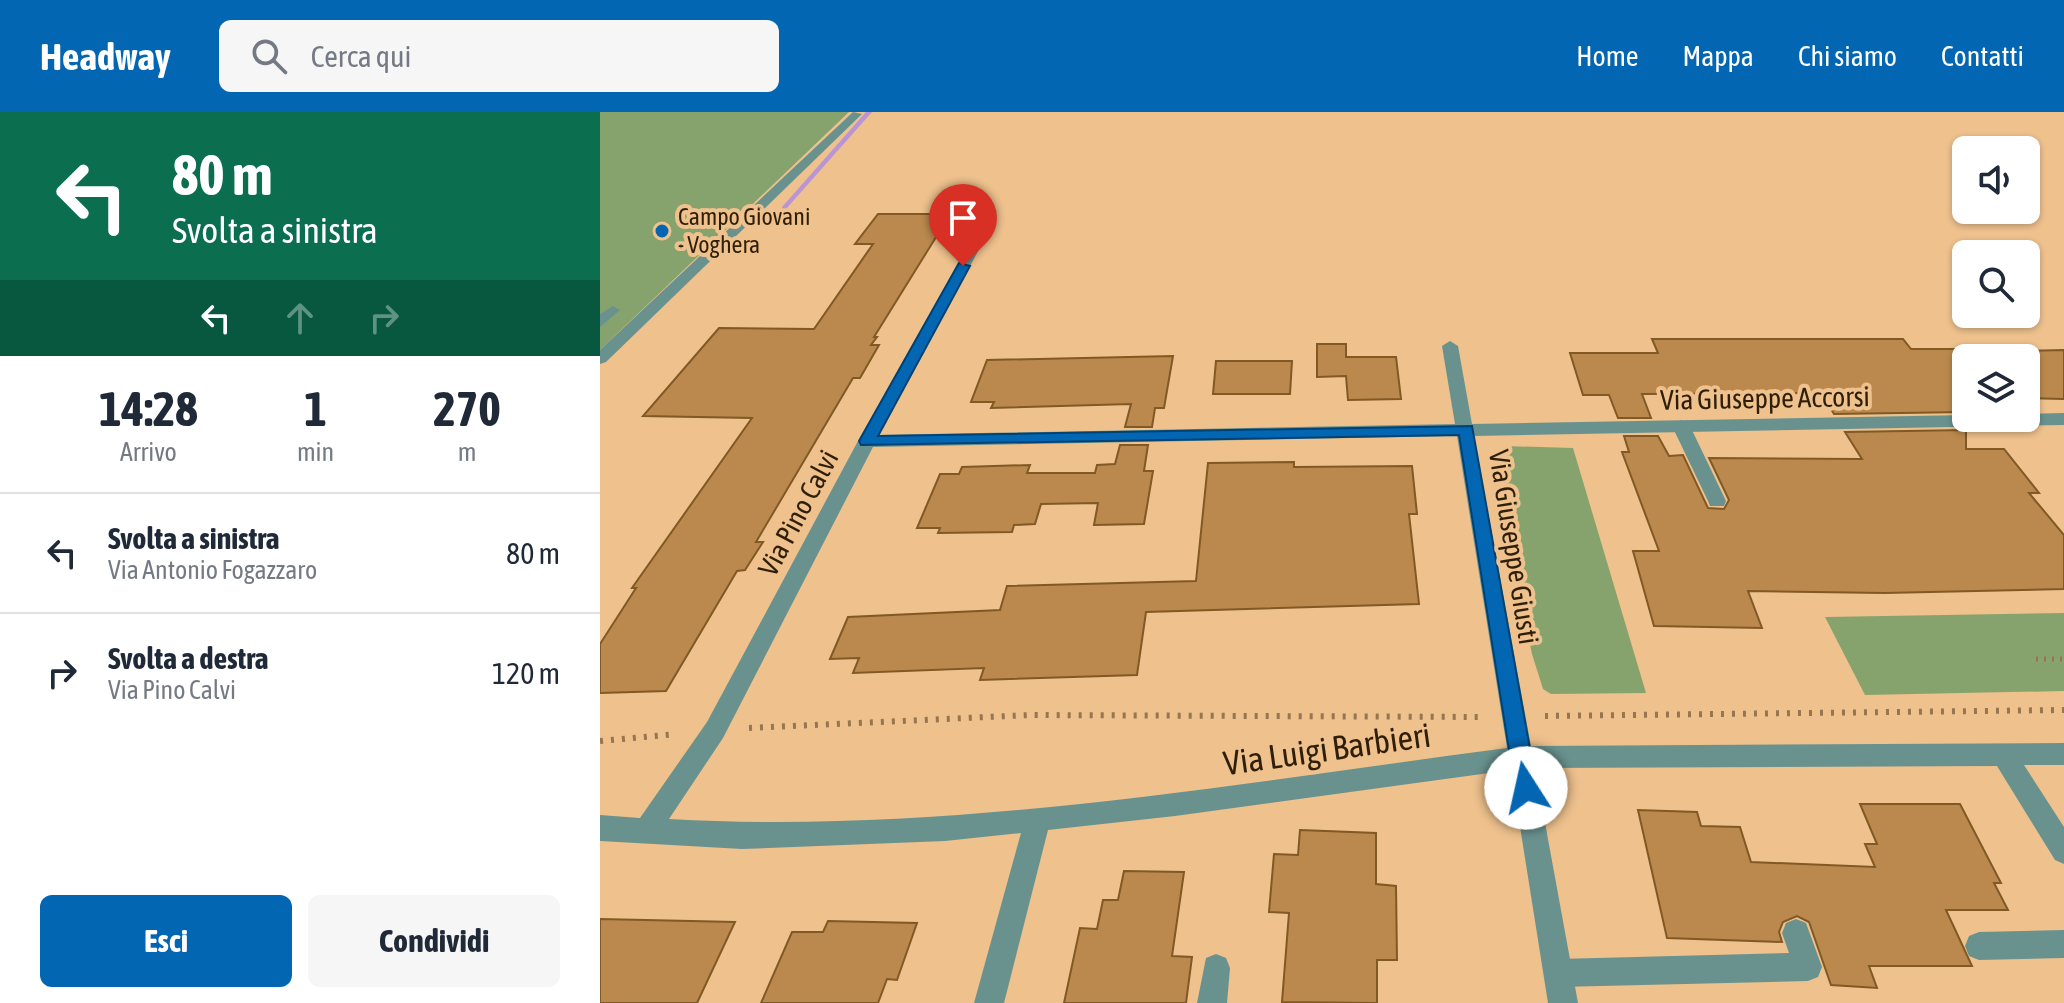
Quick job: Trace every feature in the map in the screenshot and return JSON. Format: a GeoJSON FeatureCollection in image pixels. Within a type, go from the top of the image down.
{"type":"FeatureCollection","features":[{"type":"Feature","properties":{"kind":"street"},"geometry":{"type":"LineString","coordinates":[[600,359],[858,113]]}},
{"type":"Feature","properties":{"kind":"street","name":"Via Pino Calvi"},"geometry":{"type":"LineString","coordinates":[[645,832],[715,730],[867,441],[991,216]]}},
{"type":"Feature","properties":{"kind":"street"},"geometry":{"type":"LineString","coordinates":[[600,322],[613,310]]}},
{"type":"Feature","properties":{"kind":"street","name":"Via Giuseppe Giusti"},"geometry":{"type":"LineString","coordinates":[[1450,346],[1563,1003]]}},
{"type":"Feature","properties":{"kind":"street","name":"Via Giuseppe Accorsi"},"geometry":{"type":"LineString","coordinates":[[867,441],[2064,419]]}},
{"type":"Feature","properties":{"kind":"street"},"geometry":{"type":"LineString","coordinates":[[1681,426],[1717,501]]}},
{"type":"Feature","properties":{"kind":"street"},"geometry":{"type":"LineString","coordinates":[[2003,754],[2064,851]]}},
{"type":"Feature","properties":{"kind":"street","name":"Via Luigi Barbieri"},"geometry":{"type":"LineString","coordinates":[[600,828],[742,836],[1037,821],[1521,757],[2064,754]]}},
{"type":"Feature","properties":{"kind":"street"},"geometry":{"type":"LineString","coordinates":[[989,1003],[1037,821]]}},
{"type":"Feature","properties":{"kind":"street"},"geometry":{"type":"LineString","coordinates":[[1558,973],[1808,967],[1796,933]]}},
{"type":"Feature","properties":{"kind":"street"},"geometry":{"type":"LineString","coordinates":[[1979,946],[2064,944]]}},
{"type":"Feature","properties":{"kind":"street"},"geometry":{"type":"LineString","coordinates":[[1212,1003],[1216,968]]}},
{"type":"Feature","properties":{"kind":"path"},"geometry":{"type":"LineString","coordinates":[[2036,659],[2064,659]]}},
{"type":"Feature","properties":{"kind":"path"},"geometry":{"type":"LineString","coordinates":[[600,741],[715,730],[1031,715],[1514,717],[2064,710]]}},
{"type":"Feature","properties":{"kind":"green space","name":"Campo Giovani - Voghera"},"geometry":{"type":"Polygon","coordinates":[[[600,112],[849,112],[600,350],[600,112]]]}},
{"type":"Feature","properties":{"kind":"green space"},"geometry":{"type":"Polygon","coordinates":[[[1504,446],[1573,448],[1646,693],[1551,694],[1543,689],[1532,654],[1491,456],[1504,446]]]}},
{"type":"Feature","properties":{"kind":"green space"},"geometry":{"type":"Polygon","coordinates":[[[2064,613],[2064,691],[1865,695],[1825,617],[2064,613]]]}},
{"type":"Feature","properties":{"kind":"building"},"geometry":{"type":"Polygon","coordinates":[[[878,214],[945,214],[941,221],[946,221],[874,337],[877,337],[871,345],[879,345],[860,378],[853,378],[756,542],[763,542],[745,570],[737,571],[666,691],[600,693],[600,644],[636,588],[632,588],[752,418],[643,416],[719,328],[814,329],[873,244],[855,244],[878,214]]]}},
{"type":"Feature","properties":{"kind":"building"},"geometry":{"type":"Polygon","coordinates":[[[1652,339],[1903,339],[1911,349],[1952,349],[1952,412],[1834,414],[1821,393],[1642,394],[1651,418],[1618,418],[1609,395],[1583,395],[1570,353],[1658,353],[1652,339]]]}},
{"type":"Feature","properties":{"kind":"building"},"geometry":{"type":"Polygon","coordinates":[[[1317,344],[1346,344],[1346,357],[1396,357],[1401,399],[1348,400],[1346,376],[1317,377],[1317,344]]]}},
{"type":"Feature","properties":{"kind":"building"},"geometry":{"type":"Polygon","coordinates":[[[2064,350],[2064,399],[2040,398],[2040,351],[2064,350]]]}},
{"type":"Feature","properties":{"kind":"building"},"geometry":{"type":"Polygon","coordinates":[[[1173,356],[1164,408],[1155,408],[1152,427],[1125,427],[1131,404],[991,408],[994,402],[971,402],[987,360],[1173,356]]]}},
{"type":"Feature","properties":{"kind":"building"},"geometry":{"type":"Polygon","coordinates":[[[1216,361],[1292,361],[1290,394],[1213,394],[1216,361]]]}},
{"type":"Feature","properties":{"kind":"building"},"geometry":{"type":"Polygon","coordinates":[[[1952,430],[1966,432],[1966,449],[2004,449],[2039,493],[2029,493],[2064,535],[2064,589],[1884,593],[1748,591],[1762,628],[1654,626],[1633,551],[1659,551],[1622,452],[1629,452],[1624,436],[1658,436],[1669,456],[1683,455],[1708,508],[1724,509],[1729,500],[1709,458],[1862,459],[1845,432],[1952,430]]]}},
{"type":"Feature","properties":{"kind":"building"},"geometry":{"type":"Polygon","coordinates":[[[1120,445],[1148,445],[1144,471],[1153,471],[1144,524],[1094,525],[1098,503],[1041,504],[1035,524],[1014,525],[1012,532],[938,533],[940,528],[917,528],[940,474],[959,474],[962,467],[1030,465],[1027,473],[1095,473],[1097,465],[1115,464],[1120,445]]]}},
{"type":"Feature","properties":{"kind":"building"},"geometry":{"type":"Polygon","coordinates":[[[1294,462],[1294,467],[1412,466],[1417,514],[1409,514],[1419,604],[1146,612],[1137,675],[980,680],[984,668],[853,673],[859,658],[830,659],[848,617],[1000,610],[1007,586],[1196,581],[1208,463],[1294,462]]]}},
{"type":"Feature","properties":{"kind":"building"},"geometry":{"type":"Polygon","coordinates":[[[1860,804],[1960,804],[2001,883],[1994,883],[2008,910],[1946,910],[1972,966],[1869,966],[1877,988],[1831,985],[1809,922],[1797,916],[1783,922],[1779,932],[1782,942],[1667,938],[1638,810],[1697,812],[1701,826],[1740,827],[1751,862],[1875,867],[1865,844],[1877,844],[1860,804]]]}},
{"type":"Feature","properties":{"kind":"building"},"geometry":{"type":"Polygon","coordinates":[[[1300,830],[1376,833],[1376,884],[1396,886],[1397,960],[1377,960],[1377,1003],[1282,1002],[1289,913],[1269,912],[1274,854],[1298,855],[1300,830]]]}},
{"type":"Feature","properties":{"kind":"building"},"geometry":{"type":"Polygon","coordinates":[[[1124,871],[1184,872],[1172,956],[1192,957],[1186,1003],[1064,1003],[1080,928],[1097,929],[1103,900],[1118,900],[1124,871]]]}},
{"type":"Feature","properties":{"kind":"building"},"geometry":{"type":"Polygon","coordinates":[[[600,919],[735,922],[697,1003],[600,1003],[600,919]]]}},
{"type":"Feature","properties":{"kind":"building"},"geometry":{"type":"Polygon","coordinates":[[[828,921],[917,923],[897,980],[887,979],[878,1003],[761,1003],[792,932],[823,932],[828,921]]]}},
{"type":"Feature","properties":{"kind":"waterway"},"geometry":{"type":"LineString","coordinates":[[784,208],[869,112]]}},
{"type":"Feature","properties":{"kind":"place","name":"Campo Giovani - Voghera"},"geometry":{"type":"Point","coordinates":[662,231]}},
{"type":"Feature","properties":{"kind":"route"},"geometry":{"type":"LineString","coordinates":[[963,266],[867,441],[1466,430],[1526,788]]}}]}
